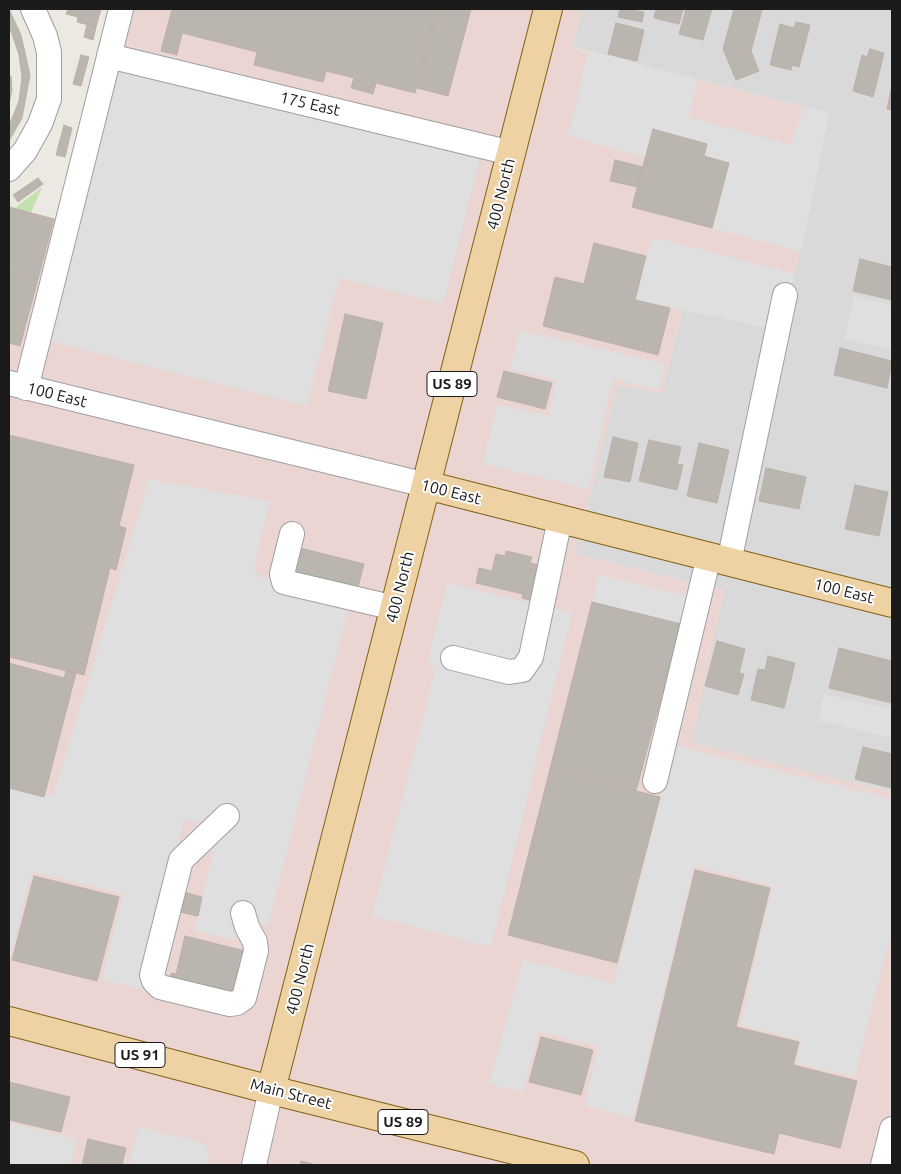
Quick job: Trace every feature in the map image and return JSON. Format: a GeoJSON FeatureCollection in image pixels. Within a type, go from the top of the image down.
{"type":"FeatureCollection","features":[{"type":"Feature","properties":{"kind":"main road","name":"400 North"},"geometry":{"type":"LineString","coordinates":[[271,1090],[548,9]]}},
{"type":"Feature","properties":{"kind":"main road","name":"100 East"},"geometry":{"type":"LineString","coordinates":[[426,485],[892,603]]}},
{"type":"Feature","properties":{"kind":"main road","name":"Main Street"},"geometry":{"type":"LineString","coordinates":[[9,1021],[271,1090],[575,1165]]}},
{"type":"Feature","properties":{"kind":"street"},"geometry":{"type":"LineString","coordinates":[[9,169],[25,151],[40,124],[49,99],[49,52],[34,9]]}},
{"type":"Feature","properties":{"kind":"street"},"geometry":{"type":"LineString","coordinates":[[18,385],[121,9]]}},
{"type":"Feature","properties":{"kind":"street","name":"175 East"},"geometry":{"type":"LineString","coordinates":[[109,56],[511,152]]}},
{"type":"Feature","properties":{"kind":"street"},"geometry":{"type":"LineString","coordinates":[[654,781],[719,559],[785,295]]}},
{"type":"Feature","properties":{"kind":"street","name":"100 East"},"geometry":{"type":"LineString","coordinates":[[18,385],[426,485]]}},
{"type":"Feature","properties":{"kind":"street"},"geometry":{"type":"LineString","coordinates":[[453,658],[509,672],[522,670],[531,657],[560,519]]}},
{"type":"Feature","properties":{"kind":"street"},"geometry":{"type":"LineString","coordinates":[[292,534],[282,574],[284,582],[394,608]]}},
{"type":"Feature","properties":{"kind":"street"},"geometry":{"type":"LineString","coordinates":[[227,816],[181,860],[152,975],[154,981],[160,987],[230,1004],[237,1004],[244,998],[256,951],[255,942],[242,913]]}},
{"type":"Feature","properties":{"kind":"street","name":"400 North"},"geometry":{"type":"LineString","coordinates":[[254,1165],[271,1090]]}},
{"type":"Feature","properties":{"kind":"street"},"geometry":{"type":"LineString","coordinates":[[883,1165],[892,1129]]}},
{"type":"Feature","properties":{"kind":"shaded area"},"geometry":{"type":"Polygon","coordinates":[[[116,9],[582,9],[572,48],[829,113],[801,252],[780,331],[683,309],[662,393],[617,385],[575,554],[724,591],[692,742],[892,792],[892,1165],[9,1165],[9,207],[62,221],[116,9]]]}},
{"type":"Feature","properties":{"kind":"shaded area"},"geometry":{"type":"Polygon","coordinates":[[[582,9],[892,9],[892,792],[691,742],[724,591],[575,554],[617,385],[662,393],[683,309],[780,331],[829,113],[572,47],[582,9]]]}},
{"type":"Feature","properties":{"kind":"shaded area"},"geometry":{"type":"Polygon","coordinates":[[[113,43],[485,138],[443,304],[339,278],[307,406],[38,338],[113,43]]]}},
{"type":"Feature","properties":{"kind":"shaded area"},"geometry":{"type":"Polygon","coordinates":[[[588,52],[698,79],[689,117],[791,145],[804,107],[829,113],[801,252],[712,228],[729,163],[704,156],[707,144],[653,129],[645,158],[568,136],[588,52]]]}},
{"type":"Feature","properties":{"kind":"shaded area"},"geometry":{"type":"Polygon","coordinates":[[[653,237],[795,274],[780,331],[635,300],[646,256],[653,237]]]}},
{"type":"Feature","properties":{"kind":"shaded area"},"geometry":{"type":"Polygon","coordinates":[[[854,296],[892,305],[892,350],[844,339],[854,296]]]}},
{"type":"Feature","properties":{"kind":"shaded area"},"geometry":{"type":"Polygon","coordinates":[[[519,330],[665,364],[659,390],[613,379],[588,489],[483,464],[497,404],[548,416],[556,380],[510,369],[519,330]]]}},
{"type":"Feature","properties":{"kind":"shaded area"},"geometry":{"type":"Polygon","coordinates":[[[149,479],[270,501],[253,572],[285,589],[349,606],[268,926],[240,919],[235,940],[194,930],[219,828],[184,819],[143,990],[102,979],[123,894],[32,871],[9,961],[9,788],[53,797],[149,479]]]}},
{"type":"Feature","properties":{"kind":"shaded area"},"geometry":{"type":"Polygon","coordinates":[[[598,574],[687,596],[681,624],[592,602],[598,574]]]}},
{"type":"Feature","properties":{"kind":"shaded area"},"geometry":{"type":"Polygon","coordinates":[[[447,583],[572,613],[491,947],[372,916],[435,671],[428,660],[447,583]]]}},
{"type":"Feature","properties":{"kind":"shaded area"},"geometry":{"type":"Polygon","coordinates":[[[824,694],[892,710],[892,738],[818,721],[824,694]]]}},
{"type":"Feature","properties":{"kind":"shaded area"},"geometry":{"type":"Polygon","coordinates":[[[674,745],[892,799],[892,931],[854,1077],[796,1063],[801,1040],[740,1025],[772,886],[694,866],[633,1119],[584,1105],[598,1047],[539,1031],[522,1093],[489,1084],[523,959],[614,984],[674,745]]]}},
{"type":"Feature","properties":{"kind":"shaded area"},"geometry":{"type":"Polygon","coordinates":[[[9,1123],[77,1139],[70,1165],[9,1165],[9,1123]]]}},
{"type":"Feature","properties":{"kind":"shaded area"},"geometry":{"type":"Polygon","coordinates":[[[138,1127],[202,1142],[209,1152],[206,1165],[129,1165],[138,1127]]]}},
{"type":"Feature","properties":{"kind":"green space"},"geometry":{"type":"Polygon","coordinates":[[[42,187],[31,213],[14,209],[42,187]]]}},
{"type":"Feature","properties":{"kind":"building"},"geometry":{"type":"Polygon","coordinates":[[[9,9],[21,35],[30,75],[22,118],[9,141],[9,126],[19,101],[22,77],[19,55],[9,25],[9,9]]]}},
{"type":"Feature","properties":{"kind":"building"},"geometry":{"type":"Polygon","coordinates":[[[68,9],[101,9],[96,27],[77,22],[78,17],[66,14],[68,9]]]}},
{"type":"Feature","properties":{"kind":"building"},"geometry":{"type":"Polygon","coordinates":[[[172,9],[437,9],[415,93],[376,83],[373,94],[351,88],[354,78],[326,71],[323,82],[254,65],[257,52],[182,33],[177,55],[161,51],[172,9]]]}},
{"type":"Feature","properties":{"kind":"building"},"geometry":{"type":"Polygon","coordinates":[[[437,9],[471,9],[448,96],[417,88],[437,9]]]}},
{"type":"Feature","properties":{"kind":"building"},"geometry":{"type":"Polygon","coordinates":[[[620,9],[637,9],[636,11],[644,12],[642,22],[618,17],[620,9]]]}},
{"type":"Feature","properties":{"kind":"building"},"geometry":{"type":"Polygon","coordinates":[[[656,9],[683,9],[679,24],[654,18],[656,9]]]}},
{"type":"Feature","properties":{"kind":"building"},"geometry":{"type":"Polygon","coordinates":[[[686,9],[712,9],[703,40],[679,34],[686,9]]]}},
{"type":"Feature","properties":{"kind":"building"},"geometry":{"type":"Polygon","coordinates":[[[734,9],[762,10],[751,51],[759,71],[736,80],[723,49],[734,9]]]}},
{"type":"Feature","properties":{"kind":"building"},"geometry":{"type":"Polygon","coordinates":[[[796,22],[810,25],[799,67],[792,65],[791,70],[770,65],[780,24],[794,28],[796,22]]]}},
{"type":"Feature","properties":{"kind":"building"},"geometry":{"type":"Polygon","coordinates":[[[616,23],[644,30],[637,61],[608,54],[616,23]]]}},
{"type":"Feature","properties":{"kind":"building"},"geometry":{"type":"Polygon","coordinates":[[[87,25],[96,27],[93,40],[84,37],[87,25]]]}},
{"type":"Feature","properties":{"kind":"building"},"geometry":{"type":"Polygon","coordinates":[[[870,49],[884,53],[873,97],[853,91],[862,55],[867,57],[870,49]]]}},
{"type":"Feature","properties":{"kind":"building"},"geometry":{"type":"Polygon","coordinates":[[[81,55],[89,57],[81,86],[73,84],[81,55]]]}},
{"type":"Feature","properties":{"kind":"building"},"geometry":{"type":"Polygon","coordinates":[[[9,76],[11,76],[12,91],[9,103],[9,76]]]}},
{"type":"Feature","properties":{"kind":"building"},"geometry":{"type":"Polygon","coordinates":[[[892,85],[892,110],[887,109],[892,85]]]}},
{"type":"Feature","properties":{"kind":"building"},"geometry":{"type":"Polygon","coordinates":[[[64,125],[72,128],[65,157],[56,155],[64,125]]]}},
{"type":"Feature","properties":{"kind":"building"},"geometry":{"type":"Polygon","coordinates":[[[653,129],[707,144],[704,156],[729,163],[712,228],[632,207],[653,129]]]}},
{"type":"Feature","properties":{"kind":"building"},"geometry":{"type":"Polygon","coordinates":[[[615,160],[643,167],[637,187],[610,181],[615,160]]]}},
{"type":"Feature","properties":{"kind":"building"},"geometry":{"type":"Polygon","coordinates":[[[38,178],[43,184],[18,202],[13,195],[38,178]]]}},
{"type":"Feature","properties":{"kind":"building"},"geometry":{"type":"Polygon","coordinates":[[[9,207],[54,219],[38,279],[9,271],[9,207]]]}},
{"type":"Feature","properties":{"kind":"building"},"geometry":{"type":"Polygon","coordinates":[[[594,243],[646,256],[635,300],[670,308],[658,355],[543,326],[555,277],[584,284],[594,243]]]}},
{"type":"Feature","properties":{"kind":"building"},"geometry":{"type":"Polygon","coordinates":[[[860,259],[892,267],[892,300],[853,291],[860,259]]]}},
{"type":"Feature","properties":{"kind":"building"},"geometry":{"type":"Polygon","coordinates":[[[9,271],[38,279],[20,346],[9,343],[9,271]]]}},
{"type":"Feature","properties":{"kind":"building"},"geometry":{"type":"Polygon","coordinates":[[[345,314],[383,323],[366,399],[328,391],[345,314]]]}},
{"type":"Feature","properties":{"kind":"building"},"geometry":{"type":"Polygon","coordinates":[[[840,348],[892,361],[887,388],[834,375],[840,348]]]}},
{"type":"Feature","properties":{"kind":"building"},"geometry":{"type":"Polygon","coordinates":[[[504,371],[552,383],[545,409],[497,397],[504,371]]]}},
{"type":"Feature","properties":{"kind":"building"},"geometry":{"type":"Polygon","coordinates":[[[9,435],[134,465],[119,526],[126,528],[116,570],[110,568],[84,675],[9,657],[9,435]]]}},
{"type":"Feature","properties":{"kind":"building"},"geometry":{"type":"Polygon","coordinates":[[[613,437],[638,443],[630,482],[604,477],[613,437]]]}},
{"type":"Feature","properties":{"kind":"building"},"geometry":{"type":"Polygon","coordinates":[[[649,440],[681,447],[677,464],[683,465],[677,490],[639,481],[649,440]]]}},
{"type":"Feature","properties":{"kind":"building"},"geometry":{"type":"Polygon","coordinates":[[[699,443],[729,450],[717,503],[687,496],[699,443]]]}},
{"type":"Feature","properties":{"kind":"building"},"geometry":{"type":"Polygon","coordinates":[[[766,468],[806,477],[799,509],[759,501],[766,468]]]}},
{"type":"Feature","properties":{"kind":"building"},"geometry":{"type":"Polygon","coordinates":[[[855,485],[888,492],[879,536],[845,529],[855,485]]]}},
{"type":"Feature","properties":{"kind":"building"},"geometry":{"type":"Polygon","coordinates":[[[296,547],[364,564],[356,595],[288,578],[296,547]]]}},
{"type":"Feature","properties":{"kind":"building"},"geometry":{"type":"Polygon","coordinates":[[[506,551],[532,557],[530,563],[545,566],[537,602],[522,598],[523,594],[476,583],[479,568],[492,571],[496,554],[505,556],[506,551]]]}},
{"type":"Feature","properties":{"kind":"building"},"geometry":{"type":"Polygon","coordinates":[[[592,602],[681,624],[636,791],[550,769],[592,602]]]}},
{"type":"Feature","properties":{"kind":"building"},"geometry":{"type":"Polygon","coordinates":[[[717,641],[745,649],[739,673],[744,674],[738,695],[705,686],[717,641]]]}},
{"type":"Feature","properties":{"kind":"building"},"geometry":{"type":"Polygon","coordinates":[[[839,648],[892,661],[892,703],[829,688],[839,648]]]}},
{"type":"Feature","properties":{"kind":"building"},"geometry":{"type":"Polygon","coordinates":[[[768,656],[795,663],[784,708],[751,700],[758,669],[765,670],[768,656]]]}},
{"type":"Feature","properties":{"kind":"building"},"geometry":{"type":"Polygon","coordinates":[[[9,663],[64,678],[66,671],[76,673],[44,797],[9,788],[9,663]]]}},
{"type":"Feature","properties":{"kind":"building"},"geometry":{"type":"Polygon","coordinates":[[[863,747],[892,754],[892,788],[855,779],[863,747]]]}},
{"type":"Feature","properties":{"kind":"building"},"geometry":{"type":"Polygon","coordinates":[[[550,769],[660,797],[617,963],[508,935],[550,769]]]}},
{"type":"Feature","properties":{"kind":"building"},"geometry":{"type":"Polygon","coordinates":[[[695,870],[770,888],[736,1027],[799,1042],[793,1065],[857,1081],[840,1148],[779,1133],[774,1154],[635,1121],[695,870]]]}},
{"type":"Feature","properties":{"kind":"building"},"geometry":{"type":"Polygon","coordinates":[[[34,876],[119,897],[97,981],[12,960],[34,876]]]}},
{"type":"Feature","properties":{"kind":"building"},"geometry":{"type":"Polygon","coordinates":[[[180,891],[202,897],[198,916],[175,911],[180,891]]]}},
{"type":"Feature","properties":{"kind":"building"},"geometry":{"type":"Polygon","coordinates":[[[185,936],[249,952],[239,991],[227,998],[168,982],[171,973],[176,974],[185,936]]]}},
{"type":"Feature","properties":{"kind":"building"},"geometry":{"type":"Polygon","coordinates":[[[541,1037],[593,1050],[581,1095],[529,1082],[541,1037]]]}},
{"type":"Feature","properties":{"kind":"building"},"geometry":{"type":"Polygon","coordinates":[[[9,1082],[70,1097],[61,1132],[9,1120],[9,1082]]]}},
{"type":"Feature","properties":{"kind":"building"},"geometry":{"type":"Polygon","coordinates":[[[88,1139],[126,1148],[122,1165],[82,1165],[88,1139]]]}},
{"type":"Feature","properties":{"kind":"building"},"geometry":{"type":"Polygon","coordinates":[[[301,1161],[316,1165],[300,1165],[301,1161]]]}}]}
